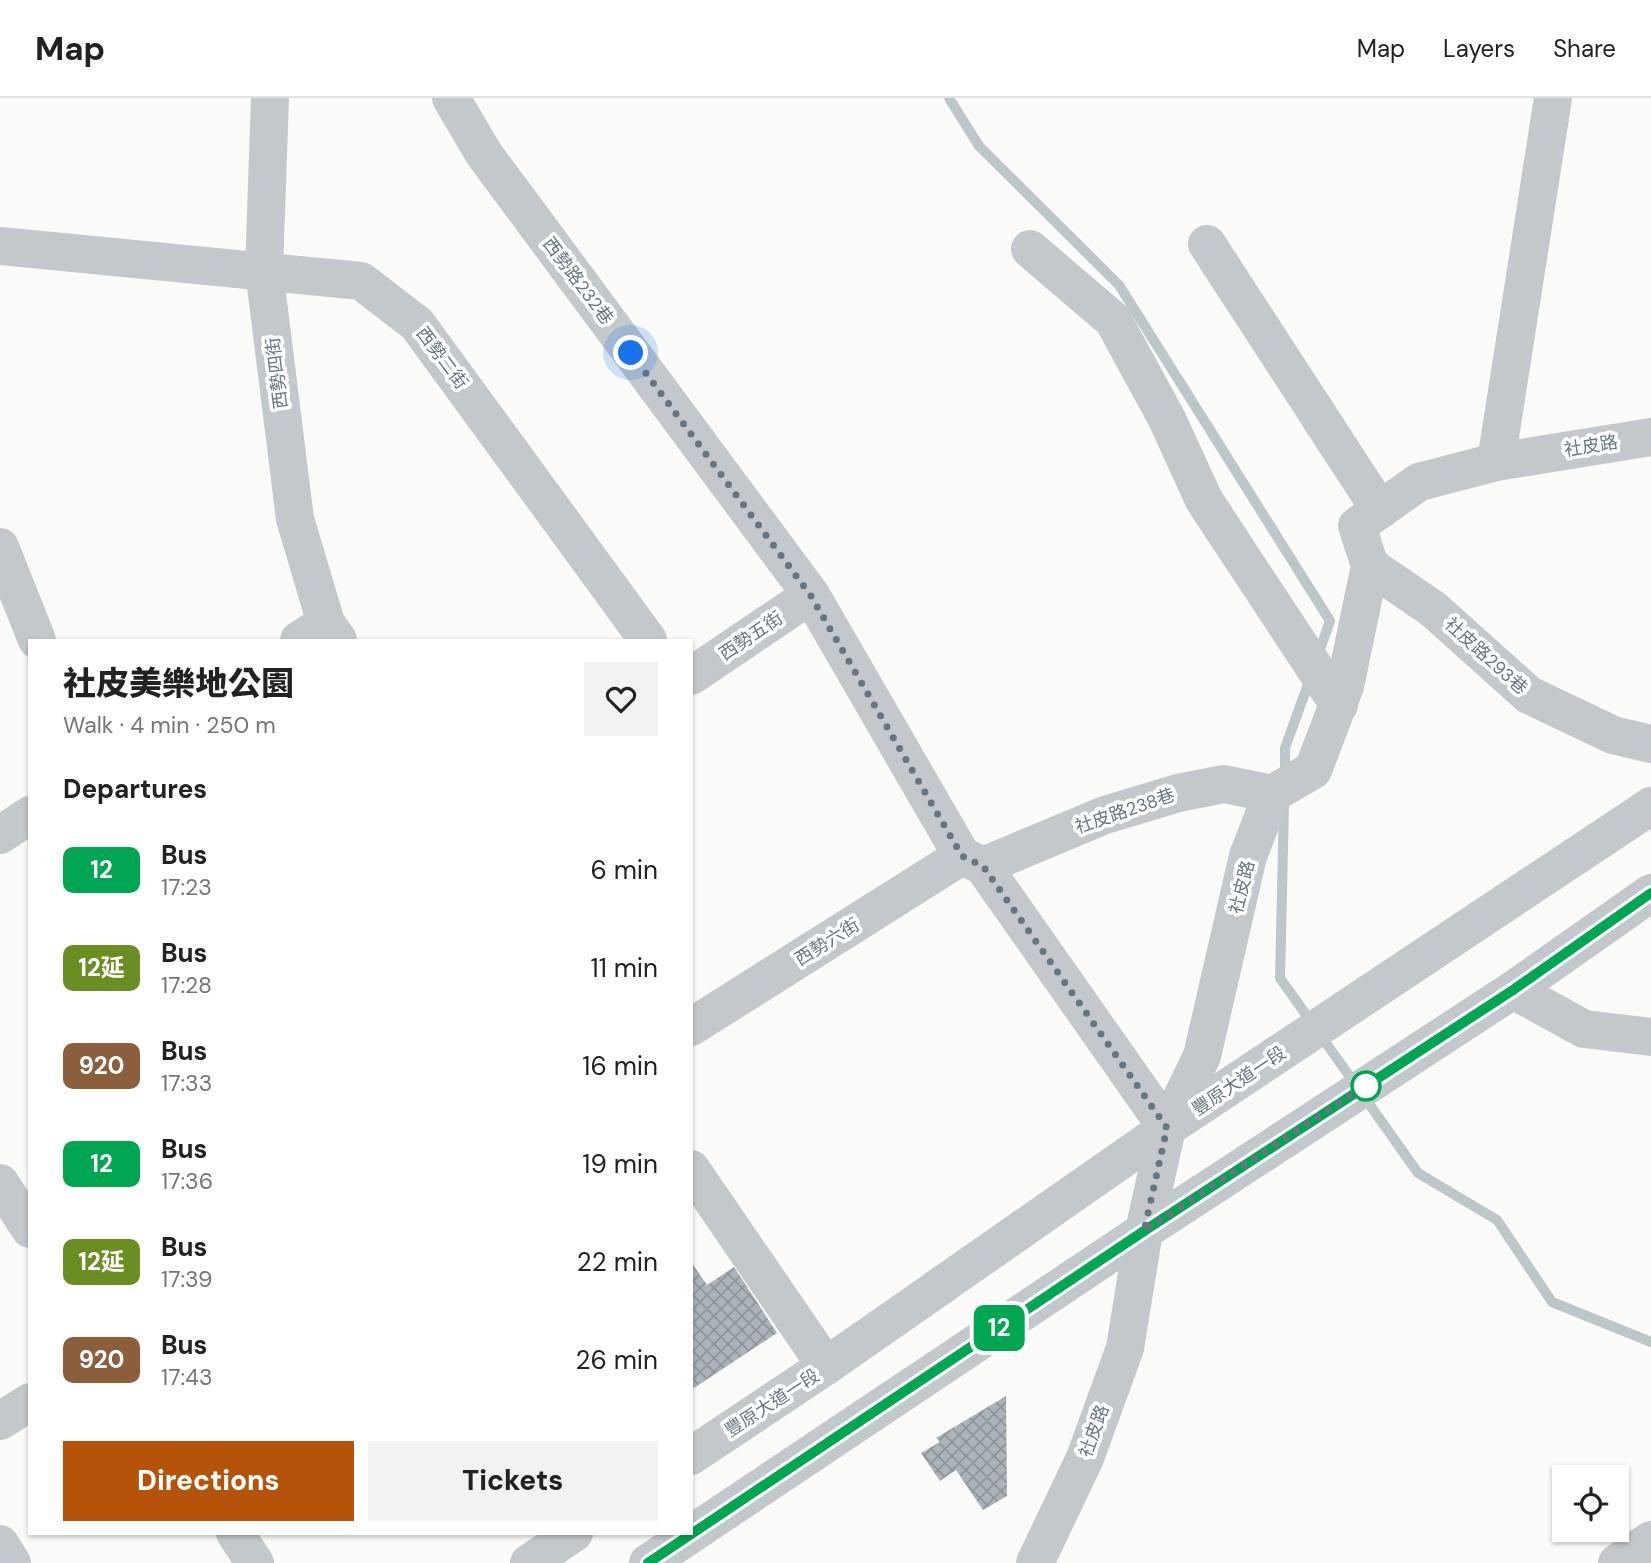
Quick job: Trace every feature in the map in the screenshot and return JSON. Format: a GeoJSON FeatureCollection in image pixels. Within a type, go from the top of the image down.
{"type":"FeatureCollection","features":[{"type":"Feature","properties":{"kind":"street","name":"西勢四街"},"geometry":{"type":"LineString","coordinates":[[270,98],[264,270],[295,519],[321,635]]}},
{"type":"Feature","properties":{"kind":"street","name":"西勢路232巷"},"geometry":{"type":"LineString","coordinates":[[451,98],[484,154],[811,596],[973,861],[1167,1128]]}},
{"type":"Feature","properties":{"kind":"street"},"geometry":{"type":"LineString","coordinates":[[1496,462],[1553,98]]}},
{"type":"Feature","properties":{"kind":"street"},"geometry":{"type":"LineString","coordinates":[[1207,244],[1380,510]]}},
{"type":"Feature","properties":{"kind":"street","name":"西勢二街"},"geometry":{"type":"LineString","coordinates":[[0,246],[361,281],[417,324],[647,639]]}},
{"type":"Feature","properties":{"kind":"street"},"geometry":{"type":"LineString","coordinates":[[1030,249],[1113,320],[1167,419],[1204,500],[1339,705]]}},
{"type":"Feature","properties":{"kind":"street","name":"社皮路"},"geometry":{"type":"LineString","coordinates":[[1035,1563],[1085,1458],[1125,1348],[1144,1231],[1167,1128],[1202,1056],[1248,856],[1272,794],[1313,770],[1345,686],[1370,566],[1357,526],[1419,482],[1496,462],[1651,437]]}},
{"type":"Feature","properties":{"kind":"street"},"geometry":{"type":"LineString","coordinates":[[0,547],[37,639]]}},
{"type":"Feature","properties":{"kind":"street","name":"社皮路293巷"},"geometry":{"type":"LineString","coordinates":[[1370,566],[1433,609],[1529,695],[1613,735],[1651,744]]}},
{"type":"Feature","properties":{"kind":"street","name":"西勢五街"},"geometry":{"type":"LineString","coordinates":[[693,675],[811,596]]}},
{"type":"Feature","properties":{"kind":"street","name":"社皮路238巷"},"geometry":{"type":"LineString","coordinates":[[973,861],[1105,815],[1178,793],[1224,784],[1272,794]]}},
{"type":"Feature","properties":{"kind":"street","name":"豐原大道一段"},"geometry":{"type":"LineString","coordinates":[[693,1455],[827,1366],[1167,1128],[1651,806]]}},
{"type":"Feature","properties":{"kind":"street"},"geometry":{"type":"LineString","coordinates":[[0,835],[28,816]]}},
{"type":"Feature","properties":{"kind":"street","name":"西勢六街"},"geometry":{"type":"LineString","coordinates":[[693,1026],[973,861]]}},
{"type":"Feature","properties":{"kind":"street"},"geometry":{"type":"LineString","coordinates":[[693,1533],[1144,1231],[1513,990],[1651,893]]}},
{"type":"Feature","properties":{"kind":"street"},"geometry":{"type":"LineString","coordinates":[[1513,990],[1584,1029],[1651,1037]]}},
{"type":"Feature","properties":{"kind":"street"},"geometry":{"type":"LineString","coordinates":[[693,1172],[827,1366]]}},
{"type":"Feature","properties":{"kind":"street"},"geometry":{"type":"LineString","coordinates":[[0,1183],[28,1226]]}},
{"type":"Feature","properties":{"kind":"street"},"geometry":{"type":"LineString","coordinates":[[0,1422],[28,1403]]}},
{"type":"Feature","properties":{"kind":"street"},"geometry":{"type":"LineString","coordinates":[[236,1535],[255,1563]]}},
{"type":"Feature","properties":{"kind":"street"},"geometry":{"type":"LineString","coordinates":[[529,1563],[571,1535]]}},
{"type":"Feature","properties":{"kind":"street"},"geometry":{"type":"LineString","coordinates":[[648,1563],[690,1535]]}},
{"type":"Feature","properties":{"kind":"street"},"geometry":{"type":"LineString","coordinates":[[1617,1563],[1651,1541]]}},
{"type":"Feature","properties":{"kind":"street"},"geometry":{"type":"LineString","coordinates":[[0,1544],[12,1563]]}},
{"type":"Feature","properties":{"kind":"building"},"geometry":{"type":"Polygon","coordinates":[[[693,1265],[707,1285],[734,1267],[777,1333],[693,1389],[693,1265]]]}},
{"type":"Feature","properties":{"kind":"building"},"geometry":{"type":"Polygon","coordinates":[[[1006,1396],[1007,1496],[983,1510],[956,1470],[940,1481],[921,1453],[940,1442],[936,1438],[1006,1396]]]}},
{"type":"Feature","properties":{"kind":"waterway"},"geometry":{"type":"LineString","coordinates":[[949,98],[979,146],[1119,285],[1330,621],[1317,658]]}},
{"type":"Feature","properties":{"kind":"waterway"},"geometry":{"type":"LineString","coordinates":[[1285,778],[1285,748],[1311,676]]}},
{"type":"Feature","properties":{"kind":"waterway"},"geometry":{"type":"LineString","coordinates":[[1284,805],[1280,978],[1418,1173],[1497,1220],[1552,1302],[1651,1342]]}},
{"type":"Feature","properties":{"kind":"bus line","name":"12"},"geometry":{"type":"LineString","coordinates":[[693,1533],[1144,1231],[1513,990],[1651,893]]}},
{"type":"Feature","properties":{"kind":"bus line","name":"12"},"geometry":{"type":"LineString","coordinates":[[648,1563],[690,1535]]}},
{"type":"Feature","properties":{"kind":"route"},"geometry":{"type":"LineString","coordinates":[[631,353],[811,596],[962,856],[983,866],[1167,1128],[1144,1231],[1374,1080],[1366,1086]]}}]}
